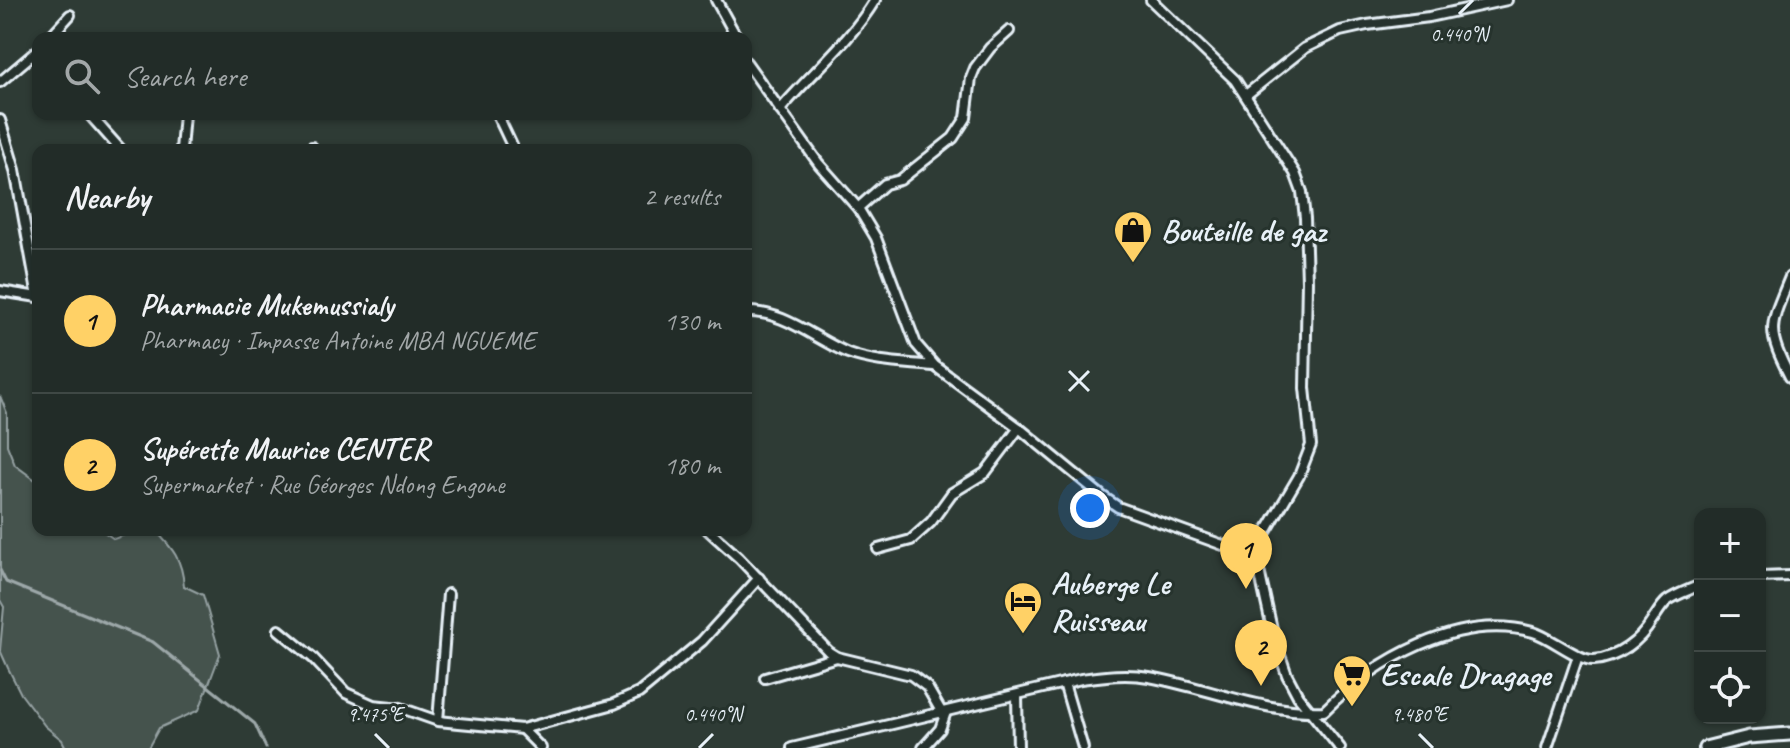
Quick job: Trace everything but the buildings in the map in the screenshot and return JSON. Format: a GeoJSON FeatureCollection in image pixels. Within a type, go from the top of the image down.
{"type":"FeatureCollection","features":[{"type":"Feature","properties":{"kind":"main road"},"geometry":{"type":"LineString","coordinates":[[1705,748],[1749,737],[1790,734]]}},
{"type":"Feature","properties":{"kind":"street"},"geometry":{"type":"LineString","coordinates":[[716,0],[734,32]]}},
{"type":"Feature","properties":{"kind":"street"},"geometry":{"type":"LineString","coordinates":[[780,110],[856,30],[875,0]]}},
{"type":"Feature","properties":{"kind":"street"},"geometry":{"type":"LineString","coordinates":[[1151,0],[1220,64],[1246,95],[1295,173],[1304,202],[1307,281],[1305,388],[1311,445],[1304,467],[1263,537],[1256,557],[1283,664],[1298,696],[1340,748]]}},
{"type":"Feature","properties":{"kind":"street"},"geometry":{"type":"LineString","coordinates":[[1246,95],[1305,48],[1340,31],[1429,17],[1507,0]]}},
{"type":"Feature","properties":{"kind":"street"},"geometry":{"type":"LineString","coordinates":[[54,32],[70,15]]}},
{"type":"Feature","properties":{"kind":"street"},"geometry":{"type":"LineString","coordinates":[[858,208],[885,184],[900,180],[953,138],[966,118],[975,68],[990,48],[1009,31]]}},
{"type":"Feature","properties":{"kind":"street"},"geometry":{"type":"LineString","coordinates":[[0,82],[32,55]]}},
{"type":"Feature","properties":{"kind":"street"},"geometry":{"type":"LineString","coordinates":[[752,70],[819,164],[858,208],[876,238],[916,344],[935,366],[1118,507],[1256,557]]}},
{"type":"Feature","properties":{"kind":"street"},"geometry":{"type":"LineString","coordinates":[[0,120],[15,170],[32,264]]}},
{"type":"Feature","properties":{"kind":"street"},"geometry":{"type":"LineString","coordinates":[[94,120],[116,144]]}},
{"type":"Feature","properties":{"kind":"street"},"geometry":{"type":"LineString","coordinates":[[182,144],[184,120]]}},
{"type":"Feature","properties":{"kind":"street"},"geometry":{"type":"LineString","coordinates":[[500,120],[511,144]]}},
{"type":"Feature","properties":{"kind":"street"},"geometry":{"type":"LineString","coordinates":[[1790,277],[1775,315],[1772,332],[1773,342],[1790,377]]}},
{"type":"Feature","properties":{"kind":"street"},"geometry":{"type":"LineString","coordinates":[[0,291],[32,296]]}},
{"type":"Feature","properties":{"kind":"street"},"geometry":{"type":"LineString","coordinates":[[752,311],[794,325],[846,352],[865,358],[935,366]]}},
{"type":"Feature","properties":{"kind":"street"},"geometry":{"type":"LineString","coordinates":[[878,549],[911,540],[931,522],[952,493],[985,473],[1019,428]]}},
{"type":"Feature","properties":{"kind":"street"},"geometry":{"type":"LineString","coordinates":[[714,536],[837,657]]}},
{"type":"Feature","properties":{"kind":"street"},"geometry":{"type":"LineString","coordinates":[[1766,577],[1790,576]]}},
{"type":"Feature","properties":{"kind":"street"},"geometry":{"type":"LineString","coordinates":[[279,630],[313,658],[346,693],[373,705],[401,708],[438,721],[522,729],[614,704],[639,693],[702,641],[759,578]]}},
{"type":"Feature","properties":{"kind":"street"},"geometry":{"type":"LineString","coordinates":[[792,748],[1064,683],[1118,675],[1149,677],[1310,712],[1324,711],[1390,659],[1435,640],[1471,630],[1506,627],[1524,630],[1552,639],[1578,656],[1593,660],[1618,654],[1644,633],[1667,601],[1694,588]]}},
{"type":"Feature","properties":{"kind":"street"},"geometry":{"type":"LineString","coordinates":[[438,721],[448,594]]}},
{"type":"Feature","properties":{"kind":"street"},"geometry":{"type":"LineString","coordinates":[[1547,748],[1578,656]]}},
{"type":"Feature","properties":{"kind":"street"},"geometry":{"type":"LineString","coordinates":[[765,678],[837,657],[911,675],[927,687],[944,713],[940,729],[923,748]]}},
{"type":"Feature","properties":{"kind":"street"},"geometry":{"type":"LineString","coordinates":[[1064,683],[1083,748]]}},
{"type":"Feature","properties":{"kind":"street"},"geometry":{"type":"LineString","coordinates":[[1017,695],[1018,748]]}},
{"type":"Feature","properties":{"kind":"street"},"geometry":{"type":"LineString","coordinates":[[522,729],[541,748]]}},
{"type":"Feature","properties":{"kind":"shaded area"},"geometry":{"type":"Polygon","coordinates":[[[0,396],[7,413],[7,445],[15,465],[32,478],[32,536],[110,536],[114,539],[122,536],[161,536],[176,555],[184,586],[203,595],[220,654],[199,710],[159,728],[148,748],[66,748],[21,694],[0,650],[4,607],[0,600],[0,396]]]}},
{"type":"Feature","properties":{"kind":"waterway"},"geometry":{"type":"LineString","coordinates":[[0,570],[6,582],[153,642],[255,724],[266,748]]}},
{"type":"Feature","properties":{"kind":"place","name":"Bouteille de gaz"},"geometry":{"type":"Point","coordinates":[1133,264]}},
{"type":"Feature","properties":{"kind":"place","name":"Pharmacie Mukemussialy"},"geometry":{"type":"Point","coordinates":[1246,589]}},
{"type":"Feature","properties":{"kind":"place","name":"Auberge Le Ruisseau"},"geometry":{"type":"Point","coordinates":[1023,635]}},
{"type":"Feature","properties":{"kind":"place","name":"Supérette Maurice CENTER"},"geometry":{"type":"Point","coordinates":[1261,686]}},
{"type":"Feature","properties":{"kind":"place","name":"Escale Dragage"},"geometry":{"type":"Point","coordinates":[1352,708]}}]}
